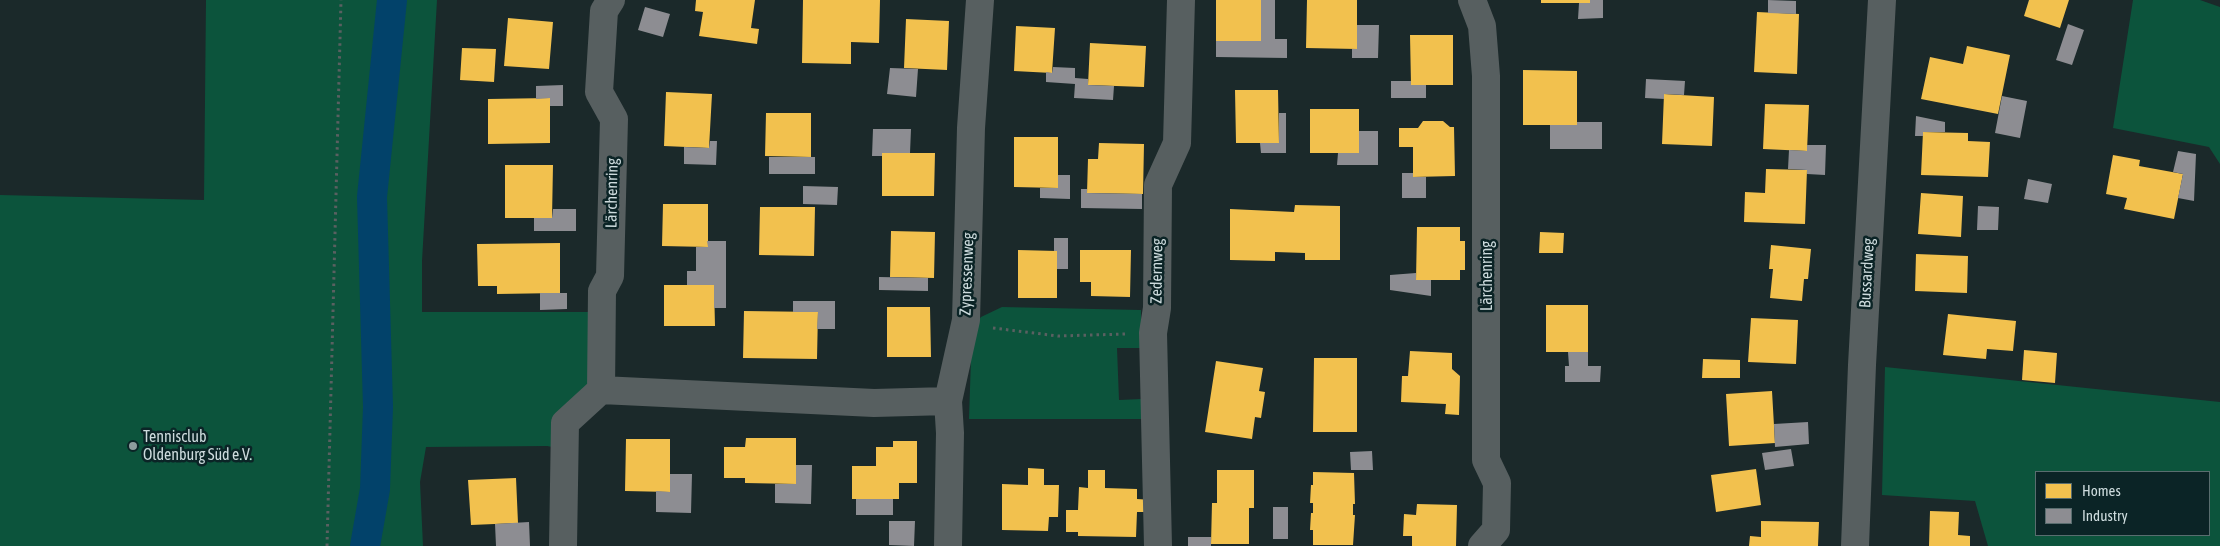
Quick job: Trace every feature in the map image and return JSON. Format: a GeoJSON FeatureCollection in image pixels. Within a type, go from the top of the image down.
{"type":"FeatureCollection","features":[{"type":"Feature","properties":{"kind":"street","name":"Lärchenring"},"geometry":{"type":"LineString","coordinates":[[601,390],[602,291],[610,276],[614,120],[599,92],[604,11],[611,0]]}},
{"type":"Feature","properties":{"kind":"street","name":"Zypressenweg"},"geometry":{"type":"LineString","coordinates":[[948,546],[950,433],[948,401],[966,320],[971,128],[980,0]]}},
{"type":"Feature","properties":{"kind":"street","name":"Zedernweg"},"geometry":{"type":"LineString","coordinates":[[1158,546],[1153,333],[1157,308],[1158,185],[1177,143],[1181,0]]}},
{"type":"Feature","properties":{"kind":"street","name":"Lärchenring"},"geometry":{"type":"LineString","coordinates":[[1472,0],[1482,26],[1486,76],[1486,460],[1497,483],[1496,530],[1482,546]]}},
{"type":"Feature","properties":{"kind":"street","name":"Bussardweg"},"geometry":{"type":"LineString","coordinates":[[1855,546],[1882,0]]}},
{"type":"Feature","properties":{"kind":"street"},"geometry":{"type":"LineString","coordinates":[[563,546],[565,423],[601,390],[874,403],[948,401]]}},
{"type":"Feature","properties":{"kind":"path"},"geometry":{"type":"LineString","coordinates":[[327,546],[341,0]]}},
{"type":"Feature","properties":{"kind":"path"},"geometry":{"type":"LineString","coordinates":[[966,320],[985,327],[1058,336],[1153,333]]}},
{"type":"Feature","properties":{"kind":"green space"},"geometry":{"type":"Polygon","coordinates":[[[206,0],[437,0],[422,261],[422,312],[602,312],[601,390],[564,449],[547,446],[426,447],[420,482],[423,546],[0,546],[0,195],[204,200],[206,0]]]}},
{"type":"Feature","properties":{"kind":"green space"},"geometry":{"type":"Polygon","coordinates":[[[2133,0],[2200,0],[2220,7],[2220,164],[2209,147],[2113,128],[2133,0]]]}},
{"type":"Feature","properties":{"kind":"green space"},"geometry":{"type":"Polygon","coordinates":[[[1002,307],[1141,310],[1141,348],[1117,348],[1119,400],[1142,399],[1142,419],[969,419],[972,328],[981,317],[1002,307]]]}},
{"type":"Feature","properties":{"kind":"green space"},"geometry":{"type":"Polygon","coordinates":[[[1885,367],[2220,402],[2220,546],[1988,546],[1975,501],[1882,495],[1885,367]]]}},
{"type":"Feature","properties":{"kind":"building: Homes"},"geometry":{"type":"Polygon","coordinates":[[[696,0],[755,0],[751,28],[759,29],[757,44],[699,36],[703,12],[695,11],[696,0]]]}},
{"type":"Feature","properties":{"kind":"building: Homes"},"geometry":{"type":"Polygon","coordinates":[[[803,0],[880,0],[879,43],[851,42],[851,64],[802,63],[803,0]]]}},
{"type":"Feature","properties":{"kind":"building: Homes"},"geometry":{"type":"Polygon","coordinates":[[[1216,0],[1261,0],[1261,41],[1216,41],[1216,0]]]}},
{"type":"Feature","properties":{"kind":"building: Homes"},"geometry":{"type":"Polygon","coordinates":[[[1307,0],[1357,0],[1357,49],[1306,48],[1307,0]]]}},
{"type":"Feature","properties":{"kind":"building: Homes"},"geometry":{"type":"Polygon","coordinates":[[[1541,0],[1590,0],[1590,3],[1541,3],[1541,0]]]}},
{"type":"Feature","properties":{"kind":"building: Homes"},"geometry":{"type":"Polygon","coordinates":[[[2029,0],[2069,0],[2060,28],[2024,16],[2029,0]]]}},
{"type":"Feature","properties":{"kind":"building: Homes"},"geometry":{"type":"Polygon","coordinates":[[[1757,12],[1799,14],[1797,74],[1754,72],[1757,12]]]}},
{"type":"Feature","properties":{"kind":"building: Homes"},"geometry":{"type":"Polygon","coordinates":[[[508,18],[553,22],[549,69],[504,66],[508,18]]]}},
{"type":"Feature","properties":{"kind":"building: Homes"},"geometry":{"type":"Polygon","coordinates":[[[906,19],[949,21],[947,70],[904,68],[906,19]]]}},
{"type":"Feature","properties":{"kind":"building: Homes"},"geometry":{"type":"Polygon","coordinates":[[[1016,26],[1055,28],[1052,73],[1014,71],[1016,26]]]}},
{"type":"Feature","properties":{"kind":"building: Homes"},"geometry":{"type":"Polygon","coordinates":[[[1410,35],[1453,35],[1453,85],[1411,85],[1410,35]]]}},
{"type":"Feature","properties":{"kind":"building: Homes"},"geometry":{"type":"Polygon","coordinates":[[[1090,43],[1146,46],[1144,87],[1088,85],[1090,43]]]}},
{"type":"Feature","properties":{"kind":"building: Homes"},"geometry":{"type":"Polygon","coordinates":[[[1967,46],[2010,55],[1998,114],[1921,99],[1930,57],[1963,64],[1967,46]]]}},
{"type":"Feature","properties":{"kind":"building: Homes"},"geometry":{"type":"Polygon","coordinates":[[[462,48],[496,49],[494,82],[460,80],[462,48]]]}},
{"type":"Feature","properties":{"kind":"building: Homes"},"geometry":{"type":"Polygon","coordinates":[[[1523,70],[1577,71],[1577,125],[1523,125],[1523,70]]]}},
{"type":"Feature","properties":{"kind":"building: Homes"},"geometry":{"type":"Polygon","coordinates":[[[1235,90],[1278,90],[1279,143],[1236,143],[1235,90]]]}},
{"type":"Feature","properties":{"kind":"building: Homes"},"geometry":{"type":"Polygon","coordinates":[[[666,92],[712,94],[709,148],[664,146],[666,92]]]}},
{"type":"Feature","properties":{"kind":"building: Homes"},"geometry":{"type":"Polygon","coordinates":[[[1664,94],[1714,97],[1712,146],[1662,144],[1664,94]]]}},
{"type":"Feature","properties":{"kind":"building: Homes"},"geometry":{"type":"Polygon","coordinates":[[[550,98],[550,143],[488,144],[488,99],[550,98]]]}},
{"type":"Feature","properties":{"kind":"building: Homes"},"geometry":{"type":"Polygon","coordinates":[[[1765,104],[1809,105],[1807,151],[1763,149],[1765,104]]]}},
{"type":"Feature","properties":{"kind":"building: Homes"},"geometry":{"type":"Polygon","coordinates":[[[1310,109],[1359,109],[1359,153],[1310,153],[1310,109]]]}},
{"type":"Feature","properties":{"kind":"building: Homes"},"geometry":{"type":"Polygon","coordinates":[[[766,113],[811,113],[811,157],[765,156],[766,113]]]}},
{"type":"Feature","properties":{"kind":"building: Homes"},"geometry":{"type":"Polygon","coordinates":[[[1423,121],[1443,121],[1450,127],[1454,127],[1455,176],[1413,177],[1413,147],[1399,147],[1399,128],[1418,128],[1423,121]]]}},
{"type":"Feature","properties":{"kind":"building: Homes"},"geometry":{"type":"Polygon","coordinates":[[[1923,132],[1968,133],[1968,141],[1990,142],[1988,177],[1921,175],[1923,132]]]}},
{"type":"Feature","properties":{"kind":"building: Homes"},"geometry":{"type":"Polygon","coordinates":[[[1014,137],[1058,137],[1058,188],[1014,187],[1014,137]]]}},
{"type":"Feature","properties":{"kind":"building: Homes"},"geometry":{"type":"Polygon","coordinates":[[[1099,143],[1144,144],[1143,194],[1087,193],[1088,159],[1098,159],[1099,143]]]}},
{"type":"Feature","properties":{"kind":"building: Homes"},"geometry":{"type":"Polygon","coordinates":[[[882,153],[935,153],[934,196],[882,196],[882,153]]]}},
{"type":"Feature","properties":{"kind":"building: Homes"},"geometry":{"type":"Polygon","coordinates":[[[2113,155],[2140,160],[2139,166],[2183,174],[2174,219],[2124,209],[2127,198],[2106,194],[2113,155]]]}},
{"type":"Feature","properties":{"kind":"building: Homes"},"geometry":{"type":"Polygon","coordinates":[[[505,165],[553,165],[552,218],[505,218],[505,165]]]}},
{"type":"Feature","properties":{"kind":"building: Homes"},"geometry":{"type":"Polygon","coordinates":[[[1766,169],[1807,170],[1805,224],[1744,222],[1745,192],[1765,193],[1766,169]]]}},
{"type":"Feature","properties":{"kind":"building: Homes"},"geometry":{"type":"Polygon","coordinates":[[[1921,193],[1963,196],[1961,237],[1918,234],[1921,193]]]}},
{"type":"Feature","properties":{"kind":"building: Homes"},"geometry":{"type":"Polygon","coordinates":[[[663,204],[708,204],[708,247],[662,246],[663,204]]]}},
{"type":"Feature","properties":{"kind":"building: Homes"},"geometry":{"type":"Polygon","coordinates":[[[1295,205],[1340,206],[1340,260],[1305,260],[1305,253],[1275,252],[1275,261],[1230,260],[1230,209],[1294,212],[1295,205]]]}},
{"type":"Feature","properties":{"kind":"building: Homes"},"geometry":{"type":"Polygon","coordinates":[[[760,207],[815,207],[814,256],[759,255],[760,207]]]}},
{"type":"Feature","properties":{"kind":"building: Homes"},"geometry":{"type":"Polygon","coordinates":[[[1417,227],[1460,227],[1460,241],[1465,241],[1465,270],[1460,270],[1460,280],[1416,280],[1417,227]]]}},
{"type":"Feature","properties":{"kind":"building: Homes"},"geometry":{"type":"Polygon","coordinates":[[[891,231],[935,232],[934,278],[890,277],[891,231]]]}},
{"type":"Feature","properties":{"kind":"building: Homes"},"geometry":{"type":"Polygon","coordinates":[[[1540,232],[1564,233],[1563,253],[1539,253],[1540,232]]]}},
{"type":"Feature","properties":{"kind":"building: Homes"},"geometry":{"type":"Polygon","coordinates":[[[560,243],[560,293],[497,294],[497,286],[478,286],[477,244],[560,243]]]}},
{"type":"Feature","properties":{"kind":"building: Homes"},"geometry":{"type":"Polygon","coordinates":[[[1771,245],[1811,249],[1808,279],[1804,279],[1802,301],[1770,298],[1773,269],[1769,269],[1771,245]]]}},
{"type":"Feature","properties":{"kind":"building: Homes"},"geometry":{"type":"Polygon","coordinates":[[[1018,250],[1057,251],[1057,298],[1018,298],[1018,250]]]}},
{"type":"Feature","properties":{"kind":"building: Homes"},"geometry":{"type":"Polygon","coordinates":[[[1080,250],[1131,250],[1130,297],[1091,296],[1091,282],[1080,282],[1080,250]]]}},
{"type":"Feature","properties":{"kind":"building: Homes"},"geometry":{"type":"Polygon","coordinates":[[[1916,254],[1968,256],[1967,293],[1915,291],[1916,254]]]}},
{"type":"Feature","properties":{"kind":"building: Homes"},"geometry":{"type":"Polygon","coordinates":[[[664,285],[714,285],[715,326],[664,326],[664,285]]]}},
{"type":"Feature","properties":{"kind":"building: Homes"},"geometry":{"type":"Polygon","coordinates":[[[1546,305],[1588,305],[1588,352],[1546,352],[1546,305]]]}},
{"type":"Feature","properties":{"kind":"building: Homes"},"geometry":{"type":"Polygon","coordinates":[[[887,307],[930,307],[931,357],[887,357],[887,307]]]}},
{"type":"Feature","properties":{"kind":"building: Homes"},"geometry":{"type":"Polygon","coordinates":[[[744,311],[818,312],[817,359],[743,358],[744,311]]]}},
{"type":"Feature","properties":{"kind":"building: Homes"},"geometry":{"type":"Polygon","coordinates":[[[1948,314],[2016,321],[2013,351],[1987,349],[1986,359],[1943,355],[1948,314]]]}},
{"type":"Feature","properties":{"kind":"building: Homes"},"geometry":{"type":"Polygon","coordinates":[[[1751,318],[1798,320],[1796,364],[1748,362],[1751,318]]]}},
{"type":"Feature","properties":{"kind":"building: Homes"},"geometry":{"type":"Polygon","coordinates":[[[2024,350],[2057,353],[2055,383],[2022,380],[2024,350]]]}},
{"type":"Feature","properties":{"kind":"building: Homes"},"geometry":{"type":"Polygon","coordinates":[[[1410,351],[1452,353],[1452,369],[1460,376],[1459,415],[1445,414],[1446,404],[1401,402],[1402,376],[1408,376],[1410,351]]]}},
{"type":"Feature","properties":{"kind":"building: Homes"},"geometry":{"type":"Polygon","coordinates":[[[1314,358],[1357,358],[1357,432],[1313,432],[1314,358]]]}},
{"type":"Feature","properties":{"kind":"building: Homes"},"geometry":{"type":"Polygon","coordinates":[[[1703,359],[1740,360],[1740,378],[1702,378],[1703,359]]]}},
{"type":"Feature","properties":{"kind":"building: Homes"},"geometry":{"type":"Polygon","coordinates":[[[1216,361],[1263,368],[1259,391],[1265,392],[1261,418],[1255,417],[1252,439],[1205,432],[1216,361]]]}},
{"type":"Feature","properties":{"kind":"building: Homes"},"geometry":{"type":"Polygon","coordinates":[[[1772,391],[1775,443],[1729,446],[1726,394],[1772,391]]]}},
{"type":"Feature","properties":{"kind":"building: Homes"},"geometry":{"type":"Polygon","coordinates":[[[746,438],[796,438],[796,484],[745,483],[745,478],[724,478],[724,447],[745,447],[746,438]]]}},
{"type":"Feature","properties":{"kind":"building: Homes"},"geometry":{"type":"Polygon","coordinates":[[[626,439],[670,439],[670,492],[625,491],[626,439]]]}},
{"type":"Feature","properties":{"kind":"building: Homes"},"geometry":{"type":"Polygon","coordinates":[[[893,441],[917,441],[917,483],[899,483],[899,499],[852,499],[852,466],[876,466],[876,447],[893,447],[893,441]]]}},
{"type":"Feature","properties":{"kind":"building: Homes"},"geometry":{"type":"Polygon","coordinates":[[[1028,468],[1044,469],[1044,485],[1059,485],[1058,517],[1049,517],[1048,531],[1002,530],[1002,484],[1028,485],[1028,468]]]}},
{"type":"Feature","properties":{"kind":"building: Homes"},"geometry":{"type":"Polygon","coordinates":[[[1756,469],[1761,505],[1716,512],[1711,475],[1756,469]]]}},
{"type":"Feature","properties":{"kind":"building: Homes"},"geometry":{"type":"Polygon","coordinates":[[[1088,470],[1105,470],[1105,488],[1137,489],[1137,499],[1152,500],[1152,512],[1137,512],[1136,537],[1078,536],[1078,532],[1066,532],[1066,510],[1078,510],[1079,487],[1088,488],[1088,470]]]}},
{"type":"Feature","properties":{"kind":"building: Homes"},"geometry":{"type":"Polygon","coordinates":[[[1217,470],[1254,470],[1254,508],[1249,508],[1249,544],[1211,544],[1212,503],[1217,503],[1217,470]]]}},
{"type":"Feature","properties":{"kind":"building: Homes"},"geometry":{"type":"Polygon","coordinates":[[[1313,472],[1354,473],[1355,504],[1353,504],[1353,515],[1355,515],[1353,545],[1313,545],[1313,530],[1310,530],[1313,503],[1310,503],[1313,472]]]}},
{"type":"Feature","properties":{"kind":"building: Homes"},"geometry":{"type":"Polygon","coordinates":[[[516,478],[518,523],[471,525],[468,480],[516,478]]]}},
{"type":"Feature","properties":{"kind":"building: Homes"},"geometry":{"type":"Polygon","coordinates":[[[1417,504],[1457,505],[1456,546],[1412,546],[1412,536],[1403,536],[1404,514],[1416,515],[1417,504]]]}},
{"type":"Feature","properties":{"kind":"building: Homes"},"geometry":{"type":"Polygon","coordinates":[[[1930,511],[1959,512],[1958,535],[1970,536],[1970,546],[1929,546],[1930,511]]]}},
{"type":"Feature","properties":{"kind":"building: Homes"},"geometry":{"type":"Polygon","coordinates":[[[1761,521],[1819,522],[1818,546],[1749,546],[1750,536],[1761,537],[1761,521]]]}},
{"type":"Feature","properties":{"kind":"building: Industry"},"geometry":{"type":"Polygon","coordinates":[[[1261,0],[1275,0],[1275,39],[1287,39],[1287,58],[1216,57],[1216,41],[1261,41],[1261,0]]]}},
{"type":"Feature","properties":{"kind":"building: Industry"},"geometry":{"type":"Polygon","coordinates":[[[1590,0],[1603,0],[1603,18],[1578,19],[1579,3],[1590,3],[1590,0]]]}},
{"type":"Feature","properties":{"kind":"building: Industry"},"geometry":{"type":"Polygon","coordinates":[[[1768,0],[1796,1],[1796,14],[1768,13],[1768,0]]]}},
{"type":"Feature","properties":{"kind":"building: Industry"},"geometry":{"type":"Polygon","coordinates":[[[645,7],[670,14],[663,37],[638,30],[645,7]]]}},
{"type":"Feature","properties":{"kind":"building: Industry"},"geometry":{"type":"Polygon","coordinates":[[[2068,24],[2084,30],[2072,65],[2056,60],[2068,24]]]}},
{"type":"Feature","properties":{"kind":"building: Industry"},"geometry":{"type":"Polygon","coordinates":[[[1357,25],[1379,25],[1378,58],[1352,58],[1352,49],[1357,49],[1357,25]]]}},
{"type":"Feature","properties":{"kind":"building: Industry"},"geometry":{"type":"Polygon","coordinates":[[[1053,67],[1075,68],[1075,78],[1088,79],[1088,85],[1114,86],[1113,100],[1074,98],[1075,84],[1046,82],[1046,72],[1052,73],[1053,67]]]}},
{"type":"Feature","properties":{"kind":"building: Industry"},"geometry":{"type":"Polygon","coordinates":[[[890,68],[918,69],[916,97],[887,94],[890,68]]]}},
{"type":"Feature","properties":{"kind":"building: Industry"},"geometry":{"type":"Polygon","coordinates":[[[1646,79],[1685,81],[1684,95],[1664,94],[1664,99],[1645,98],[1646,79]]]}},
{"type":"Feature","properties":{"kind":"building: Industry"},"geometry":{"type":"Polygon","coordinates":[[[1391,81],[1411,81],[1411,85],[1426,85],[1426,98],[1391,98],[1391,81]]]}},
{"type":"Feature","properties":{"kind":"building: Industry"},"geometry":{"type":"Polygon","coordinates":[[[563,85],[563,106],[550,106],[550,98],[536,99],[536,86],[563,85]]]}},
{"type":"Feature","properties":{"kind":"building: Industry"},"geometry":{"type":"Polygon","coordinates":[[[2002,96],[2027,101],[2020,138],[1995,133],[2002,96]]]}},
{"type":"Feature","properties":{"kind":"building: Industry"},"geometry":{"type":"Polygon","coordinates":[[[1279,113],[1286,113],[1286,153],[1261,153],[1260,143],[1279,143],[1279,113]]]}},
{"type":"Feature","properties":{"kind":"building: Industry"},"geometry":{"type":"Polygon","coordinates":[[[1916,116],[1945,122],[1945,132],[1923,132],[1923,136],[1915,136],[1916,116]]]}},
{"type":"Feature","properties":{"kind":"building: Industry"},"geometry":{"type":"Polygon","coordinates":[[[1577,122],[1602,122],[1602,149],[1550,149],[1550,125],[1577,125],[1577,122]]]}},
{"type":"Feature","properties":{"kind":"building: Industry"},"geometry":{"type":"Polygon","coordinates":[[[873,129],[911,129],[910,153],[882,153],[882,156],[872,156],[873,129]]]}},
{"type":"Feature","properties":{"kind":"building: Industry"},"geometry":{"type":"Polygon","coordinates":[[[1359,131],[1378,131],[1378,165],[1337,165],[1338,153],[1359,153],[1359,131]]]}},
{"type":"Feature","properties":{"kind":"building: Industry"},"geometry":{"type":"Polygon","coordinates":[[[710,141],[717,141],[716,165],[684,164],[684,147],[709,148],[710,141]]]}},
{"type":"Feature","properties":{"kind":"building: Industry"},"geometry":{"type":"Polygon","coordinates":[[[1807,145],[1826,145],[1825,175],[1807,174],[1807,170],[1788,169],[1789,150],[1807,151],[1807,145]]]}},
{"type":"Feature","properties":{"kind":"building: Industry"},"geometry":{"type":"Polygon","coordinates":[[[2178,151],[2196,154],[2194,201],[2178,198],[2183,174],[2173,172],[2178,151]]]}},
{"type":"Feature","properties":{"kind":"building: Industry"},"geometry":{"type":"Polygon","coordinates":[[[769,157],[815,157],[815,174],[769,174],[769,157]]]}},
{"type":"Feature","properties":{"kind":"building: Industry"},"geometry":{"type":"Polygon","coordinates":[[[1402,173],[1413,173],[1413,177],[1426,177],[1426,198],[1402,198],[1402,173]]]}},
{"type":"Feature","properties":{"kind":"building: Industry"},"geometry":{"type":"Polygon","coordinates":[[[1058,175],[1070,175],[1070,199],[1040,198],[1040,188],[1058,188],[1058,175]]]}},
{"type":"Feature","properties":{"kind":"building: Industry"},"geometry":{"type":"Polygon","coordinates":[[[2028,179],[2052,184],[2048,203],[2024,199],[2028,179]]]}},
{"type":"Feature","properties":{"kind":"building: Industry"},"geometry":{"type":"Polygon","coordinates":[[[803,186],[838,187],[837,205],[803,204],[803,186]]]}},
{"type":"Feature","properties":{"kind":"building: Industry"},"geometry":{"type":"Polygon","coordinates":[[[1081,189],[1087,189],[1087,193],[1142,194],[1142,209],[1081,208],[1081,189]]]}},
{"type":"Feature","properties":{"kind":"building: Industry"},"geometry":{"type":"Polygon","coordinates":[[[1978,206],[1999,207],[1998,230],[1977,230],[1978,206]]]}},
{"type":"Feature","properties":{"kind":"building: Industry"},"geometry":{"type":"Polygon","coordinates":[[[553,209],[576,209],[576,231],[534,231],[534,218],[552,218],[553,209]]]}},
{"type":"Feature","properties":{"kind":"building: Industry"},"geometry":{"type":"Polygon","coordinates":[[[1054,238],[1068,238],[1068,269],[1057,269],[1057,251],[1054,251],[1054,238]]]}},
{"type":"Feature","properties":{"kind":"building: Industry"},"geometry":{"type":"Polygon","coordinates":[[[707,241],[726,241],[726,308],[714,308],[714,285],[687,285],[687,271],[696,271],[696,247],[708,247],[707,241]]]}},
{"type":"Feature","properties":{"kind":"building: Industry"},"geometry":{"type":"Polygon","coordinates":[[[1416,273],[1416,280],[1431,280],[1431,296],[1390,290],[1390,275],[1416,273]]]}},
{"type":"Feature","properties":{"kind":"building: Industry"},"geometry":{"type":"Polygon","coordinates":[[[879,277],[928,278],[928,291],[879,290],[879,277]]]}},
{"type":"Feature","properties":{"kind":"building: Industry"},"geometry":{"type":"Polygon","coordinates":[[[540,293],[567,293],[567,309],[540,310],[540,293]]]}},
{"type":"Feature","properties":{"kind":"building: Industry"},"geometry":{"type":"Polygon","coordinates":[[[793,301],[835,301],[835,329],[817,329],[818,312],[793,312],[793,301]]]}},
{"type":"Feature","properties":{"kind":"building: Industry"},"geometry":{"type":"Polygon","coordinates":[[[1568,352],[1588,352],[1588,366],[1601,366],[1600,382],[1565,382],[1565,366],[1569,366],[1568,352]]]}},
{"type":"Feature","properties":{"kind":"building: Industry"},"geometry":{"type":"Polygon","coordinates":[[[1808,422],[1809,444],[1775,447],[1774,424],[1808,422]]]}},
{"type":"Feature","properties":{"kind":"building: Industry"},"geometry":{"type":"Polygon","coordinates":[[[1791,449],[1794,466],[1765,470],[1762,453],[1791,449]]]}},
{"type":"Feature","properties":{"kind":"building: Industry"},"geometry":{"type":"Polygon","coordinates":[[[1372,451],[1373,470],[1351,470],[1350,452],[1372,451]]]}},
{"type":"Feature","properties":{"kind":"building: Industry"},"geometry":{"type":"Polygon","coordinates":[[[796,465],[812,465],[811,504],[775,503],[775,484],[796,484],[796,465]]]}},
{"type":"Feature","properties":{"kind":"building: Industry"},"geometry":{"type":"Polygon","coordinates":[[[670,474],[692,474],[691,513],[656,512],[656,491],[670,492],[670,474]]]}},
{"type":"Feature","properties":{"kind":"building: Industry"},"geometry":{"type":"Polygon","coordinates":[[[856,499],[893,499],[893,515],[856,515],[856,499]]]}},
{"type":"Feature","properties":{"kind":"building: Industry"},"geometry":{"type":"Polygon","coordinates":[[[1273,507],[1288,507],[1288,539],[1273,539],[1273,507]]]}},
{"type":"Feature","properties":{"kind":"building: Industry"},"geometry":{"type":"Polygon","coordinates":[[[889,521],[915,521],[914,546],[889,545],[889,521]]]}},
{"type":"Feature","properties":{"kind":"building: Industry"},"geometry":{"type":"Polygon","coordinates":[[[529,522],[530,546],[496,546],[495,524],[529,522]]]}},
{"type":"Feature","properties":{"kind":"building: Industry"},"geometry":{"type":"Polygon","coordinates":[[[1188,537],[1211,537],[1211,546],[1188,546],[1188,537]]]}},
{"type":"Feature","properties":{"kind":"waterway"},"geometry":{"type":"LineString","coordinates":[[365,546],[375,489],[378,407],[372,197],[392,0]]}},
{"type":"Feature","properties":{"kind":"place","name":"Tennisclub Oldenburg Süd e.V."},"geometry":{"type":"Point","coordinates":[133,446]}}]}
